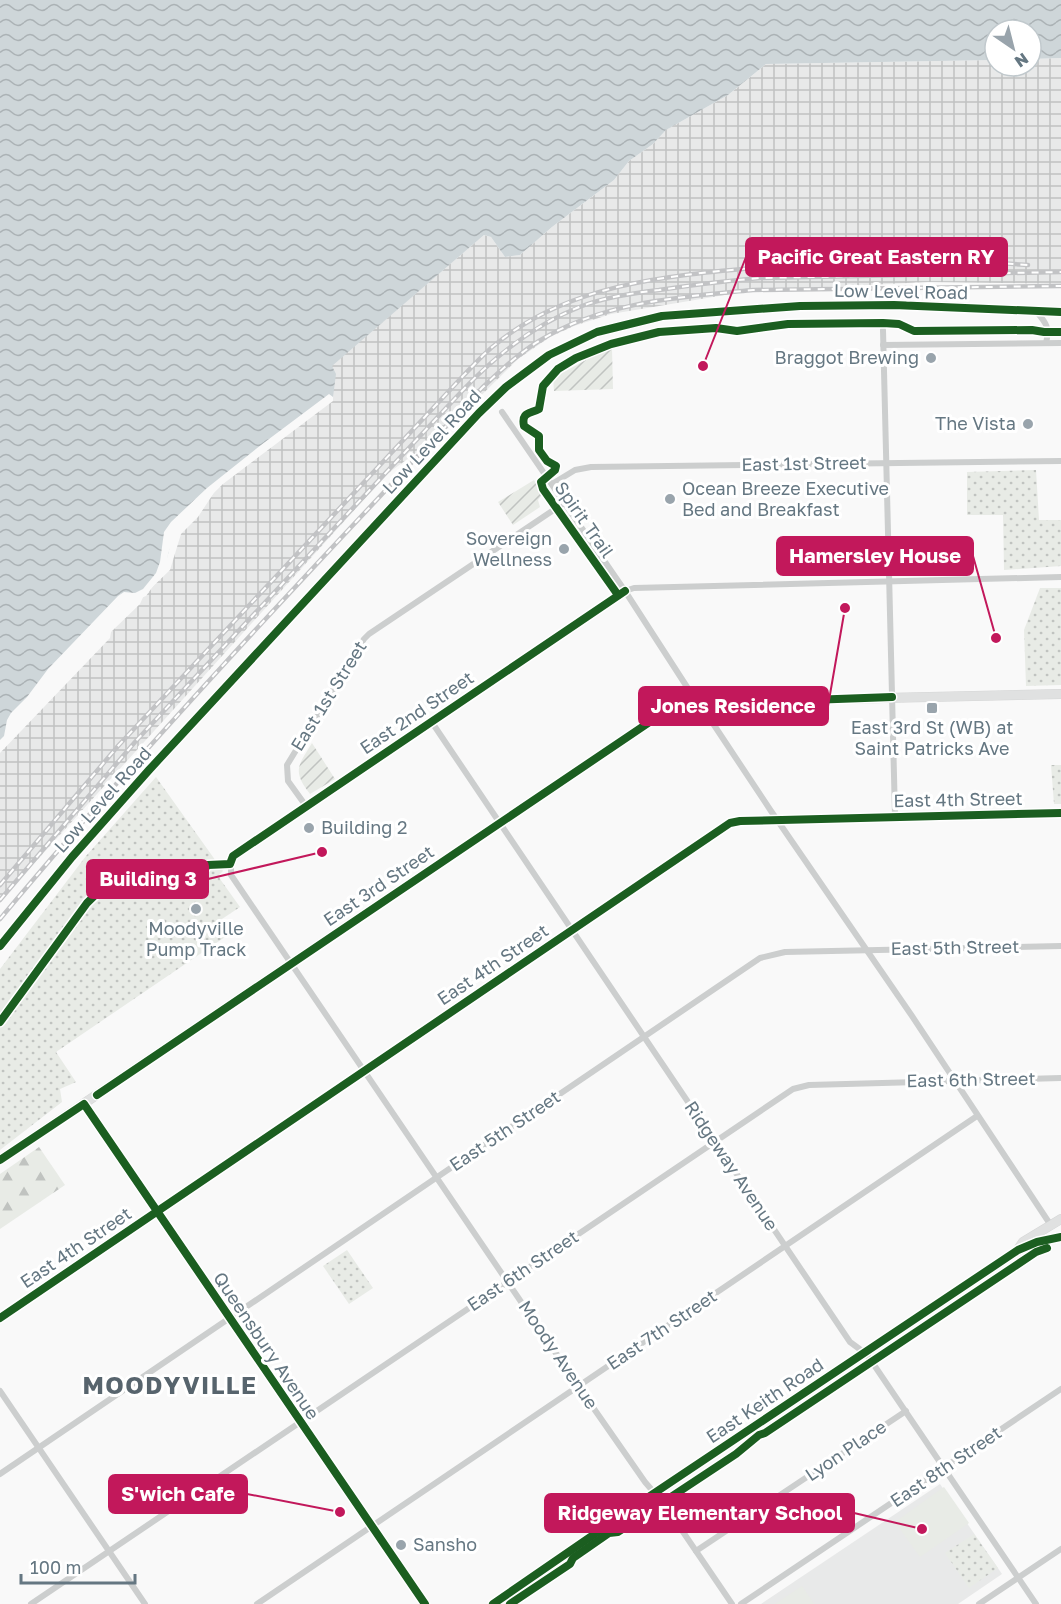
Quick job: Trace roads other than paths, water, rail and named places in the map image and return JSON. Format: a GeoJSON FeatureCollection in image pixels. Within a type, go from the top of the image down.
{"type":"FeatureCollection","features":[{"type":"Feature","properties":{"kind":"street","name":"Low Level Road"},"geometry":{"type":"LineString","coordinates":[[0,946],[72,857],[149,770],[423,473],[506,387],[549,355],[597,332],[662,316],[800,306],[915,305],[1061,312]]}},
{"type":"Feature","properties":{"kind":"street"},"geometry":{"type":"LineString","coordinates":[[1035,311],[1048,327],[1046,343]]}},
{"type":"Feature","properties":{"kind":"street"},"geometry":{"type":"LineString","coordinates":[[883,330],[895,816]]}},
{"type":"Feature","properties":{"kind":"street"},"geometry":{"type":"LineString","coordinates":[[882,345],[1061,343]]}},
{"type":"Feature","properties":{"kind":"street"},"geometry":{"type":"LineString","coordinates":[[502,412],[625,591],[698,704],[710,718],[1050,1224]]}},
{"type":"Feature","properties":{"kind":"street","name":"East 1st Street"},"geometry":{"type":"LineString","coordinates":[[552,484],[575,470],[591,467],[1061,461]]}},
{"type":"Feature","properties":{"kind":"street","name":"East 1st Street"},"geometry":{"type":"LineString","coordinates":[[306,806],[288,781],[287,765],[364,639],[564,503]]}},
{"type":"Feature","properties":{"kind":"street","name":"East 2nd Street"},"geometry":{"type":"LineString","coordinates":[[230,864],[233,856],[625,591],[634,588],[1061,577]]}},
{"type":"Feature","properties":{"kind":"street","name":"East 3rd Street"},"geometry":{"type":"LineString","coordinates":[[0,1160],[660,715],[680,707],[698,704],[1061,694]]}},
{"type":"Feature","properties":{"kind":"street","name":"Ridgeway Avenue"},"geometry":{"type":"LineString","coordinates":[[431,721],[850,1342],[865,1353],[1036,1604]]}},
{"type":"Feature","properties":{"kind":"street","name":"East 4th Street"},"geometry":{"type":"LineString","coordinates":[[0,1318],[722,827],[740,821],[1061,813]]}},
{"type":"Feature","properties":{"kind":"street","name":"Moody Avenue"},"geometry":{"type":"LineString","coordinates":[[230,864],[231,875],[579,1386],[732,1604]]}},
{"type":"Feature","properties":{"kind":"street","name":"East 5th Street"},"geometry":{"type":"LineString","coordinates":[[0,1474],[760,958],[785,952],[1061,946]]}},
{"type":"Feature","properties":{"kind":"street","name":"East 6th Street"},"geometry":{"type":"LineString","coordinates":[[31,1604],[786,1093],[801,1087],[1061,1078]]}},
{"type":"Feature","properties":{"kind":"street","name":"Queensbury Avenue"},"geometry":{"type":"LineString","coordinates":[[84,1104],[425,1604]]}},
{"type":"Feature","properties":{"kind":"street","name":"East 7th Street"},"geometry":{"type":"LineString","coordinates":[[257,1604],[977,1116]]}},
{"type":"Feature","properties":{"kind":"street","name":"East Keith Road"},"geometry":{"type":"LineString","coordinates":[[1018,1250],[1023,1242],[1061,1219]]}},
{"type":"Feature","properties":{"kind":"street","name":"East Keith Road"},"geometry":{"type":"LineString","coordinates":[[493,1604],[654,1493],[1018,1250],[1037,1242],[1061,1238]]}},
{"type":"Feature","properties":{"kind":"street","name":"East 8th Street"},"geometry":{"type":"LineString","coordinates":[[741,1604],[1061,1389]]}},
{"type":"Feature","properties":{"kind":"street"},"geometry":{"type":"LineString","coordinates":[[0,1391],[145,1604]]}},
{"type":"Feature","properties":{"kind":"street","name":"Lyon Place"},"geometry":{"type":"LineString","coordinates":[[696,1551],[906,1411]]}},
{"type":"Feature","properties":{"kind":"street"},"geometry":{"type":"LineString","coordinates":[[979,1604],[1061,1549]]}},
{"type":"Feature","properties":{"kind":"water"},"geometry":{"type":"Polygon","coordinates":[[[0,0],[1061,0],[1061,58],[1043,59],[1043,18],[983,18],[983,60],[766,64],[728,95],[666,130],[653,144],[629,161],[614,180],[552,227],[520,255],[505,257],[491,237],[484,235],[332,366],[336,374],[333,397],[249,459],[175,527],[165,566],[144,595],[127,597],[11,719],[7,736],[0,744],[0,0]]]}},
{"type":"Feature","properties":{"kind":"railway"},"geometry":{"type":"LineString","coordinates":[[0,885],[118,746],[463,376],[483,355],[524,324],[554,308],[585,296],[618,287],[685,275],[753,268],[999,263],[1028,265]]}},
{"type":"Feature","properties":{"kind":"railway"},"geometry":{"type":"LineString","coordinates":[[0,900],[135,742],[462,391],[488,365],[532,331],[565,313],[591,303],[630,294],[684,286],[760,278],[1061,272]]}},
{"type":"Feature","properties":{"kind":"railway"},"geometry":{"type":"LineString","coordinates":[[0,919],[117,783],[298,584],[482,388],[516,357],[539,341],[563,328],[615,310],[698,295],[753,290],[1061,286]]}},
{"type":"Feature","properties":{"kind":"place","name":"Braggot Brewing"},"geometry":{"type":"Point","coordinates":[931,358]}},
{"type":"Feature","properties":{"kind":"place","name":"Pacific Great Eastern RY"},"geometry":{"type":"Point","coordinates":[703,366]}},
{"type":"Feature","properties":{"kind":"place","name":"The Vista"},"geometry":{"type":"Point","coordinates":[1028,424]}},
{"type":"Feature","properties":{"kind":"place","name":"Ocean Breeze Executive Bed and Breakfast"},"geometry":{"type":"Point","coordinates":[670,499]}},
{"type":"Feature","properties":{"kind":"place","name":"Sovereign Wellness"},"geometry":{"type":"Point","coordinates":[564,549]}},
{"type":"Feature","properties":{"kind":"place","name":"Jones Residence"},"geometry":{"type":"Point","coordinates":[845,608]}},
{"type":"Feature","properties":{"kind":"place","name":"Hamersley House"},"geometry":{"type":"Point","coordinates":[996,638]}},
{"type":"Feature","properties":{"kind":"place","name":"East 3rd St (WB) at Saint Patricks Ave"},"geometry":{"type":"Point","coordinates":[932,708]}},
{"type":"Feature","properties":{"kind":"place","name":"Building 2"},"geometry":{"type":"Point","coordinates":[309,828]}},
{"type":"Feature","properties":{"kind":"place","name":"Building 3"},"geometry":{"type":"Point","coordinates":[322,852]}},
{"type":"Feature","properties":{"kind":"place","name":"Moodyville Pump Track"},"geometry":{"type":"Point","coordinates":[196,909]}},
{"type":"Feature","properties":{"kind":"place","name":"S'wich Cafe"},"geometry":{"type":"Point","coordinates":[340,1512]}},
{"type":"Feature","properties":{"kind":"place","name":"Ridgeway Elementary School"},"geometry":{"type":"Point","coordinates":[922,1529]}},
{"type":"Feature","properties":{"kind":"place","name":"Sansho"},"geometry":{"type":"Point","coordinates":[401,1545]}},
{"type":"Feature","properties":{"kind":"district","name":"MOODYVILLE"},"geometry":{"type":"Point","coordinates":[170,1386]}}]}
